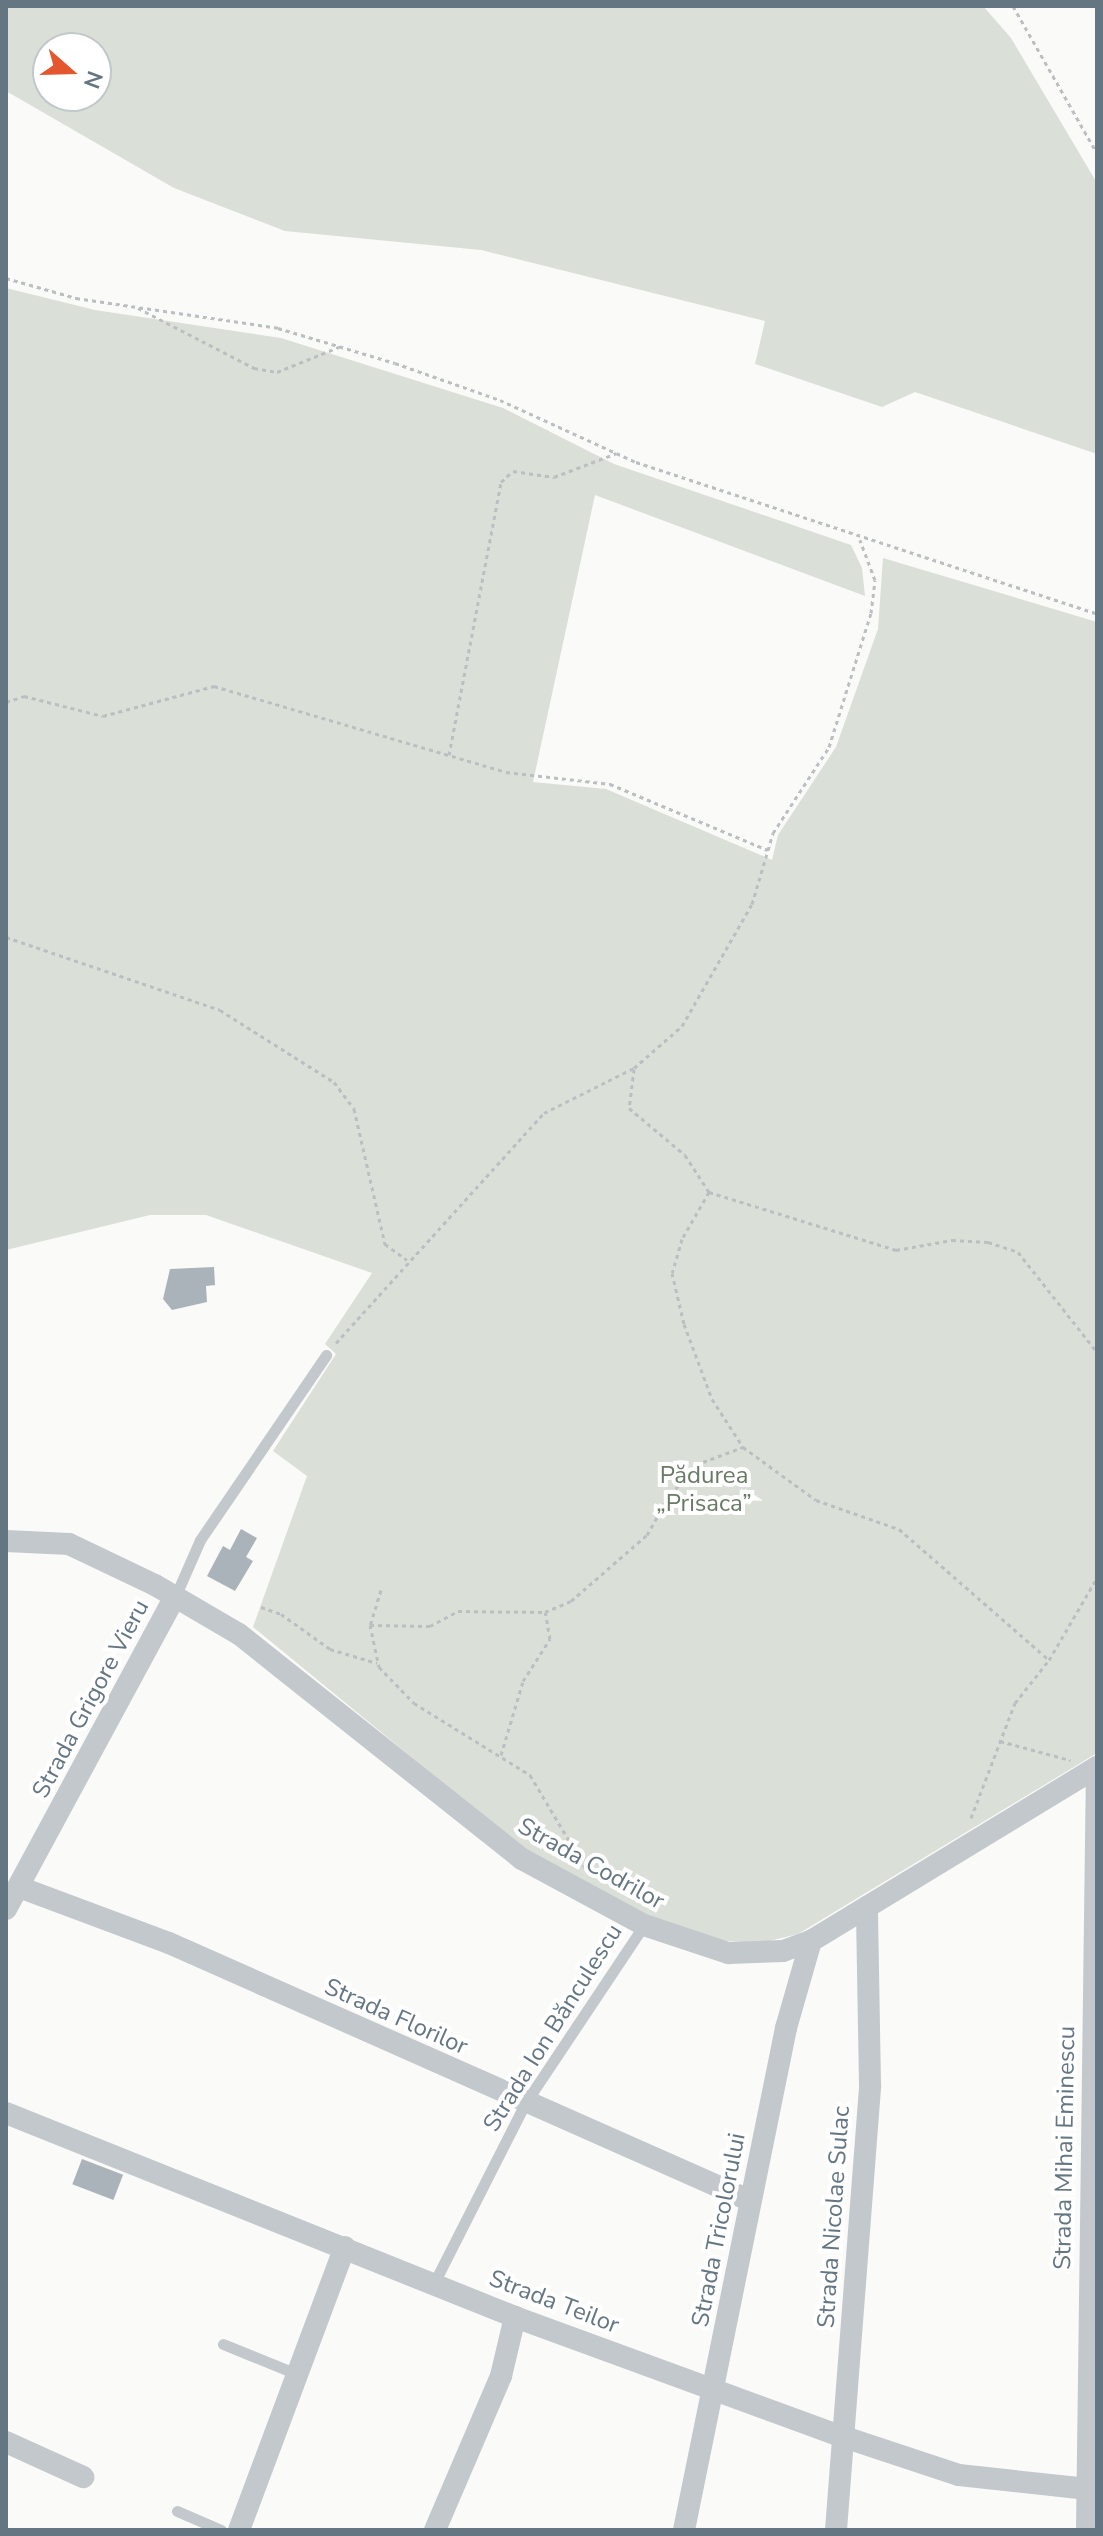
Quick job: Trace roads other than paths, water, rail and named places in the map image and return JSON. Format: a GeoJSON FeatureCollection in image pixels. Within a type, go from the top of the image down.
{"type":"FeatureCollection","features":[{"type":"Feature","properties":{"kind":"street","name":"Strada Codrilor"},"geometry":{"type":"LineString","coordinates":[[6,1541],[69,1544],[175,1597],[239,1634],[495,1840],[644,1925],[728,1953],[783,1951],[811,1941],[1097,1767]]}},
{"type":"Feature","properties":{"kind":"street","name":"Strada Grigore Vieru"},"geometry":{"type":"LineString","coordinates":[[6,1909],[175,1597]]}},
{"type":"Feature","properties":{"kind":"street","name":"Strada Mihai Eminescu"},"geometry":{"type":"LineString","coordinates":[[1087,2530],[1092,2490],[1097,1767]]}},
{"type":"Feature","properties":{"kind":"street","name":"Strada Florilor"},"geometry":{"type":"LineString","coordinates":[[19,1887],[169,1943],[749,2200]]}},
{"type":"Feature","properties":{"kind":"street","name":"Strada Nicolae Sulac"},"geometry":{"type":"LineString","coordinates":[[836,2530],[870,2085],[867,1907]]}},
{"type":"Feature","properties":{"kind":"street","name":"Strada Tricolorului"},"geometry":{"type":"LineString","coordinates":[[684,2530],[749,2200],[811,1941]]}},
{"type":"Feature","properties":{"kind":"street","name":"Strada Teilor"},"geometry":{"type":"LineString","coordinates":[[6,2113],[515,2317],[841,2436],[959,2475],[1092,2490]]}},
{"type":"Feature","properties":{"kind":"street"},"geometry":{"type":"LineString","coordinates":[[239,2530],[345,2247]]}},
{"type":"Feature","properties":{"kind":"street"},"geometry":{"type":"LineString","coordinates":[[435,2530],[501,2376],[515,2317]]}},
{"type":"Feature","properties":{"kind":"street"},"geometry":{"type":"LineString","coordinates":[[6,2442],[83,2477]]}},
{"type":"Feature","properties":{"kind":"lane"},"geometry":{"type":"LineString","coordinates":[[175,1597],[200,1540],[326,1355]]}},
{"type":"Feature","properties":{"kind":"lane","name":"Strada Ion Bănculescu"},"geometry":{"type":"LineString","coordinates":[[434,2283],[526,2102],[644,1925]]}},
{"type":"Feature","properties":{"kind":"lane"},"geometry":{"type":"LineString","coordinates":[[223,2344],[297,2374]]}},
{"type":"Feature","properties":{"kind":"lane"},"geometry":{"type":"LineString","coordinates":[[177,2511],[221,2530]]}},
{"type":"Feature","properties":{"kind":"park label","name":"Pădurea „Prisaca”"},"geometry":{"type":"Point","coordinates":[704,1490]}}]}
